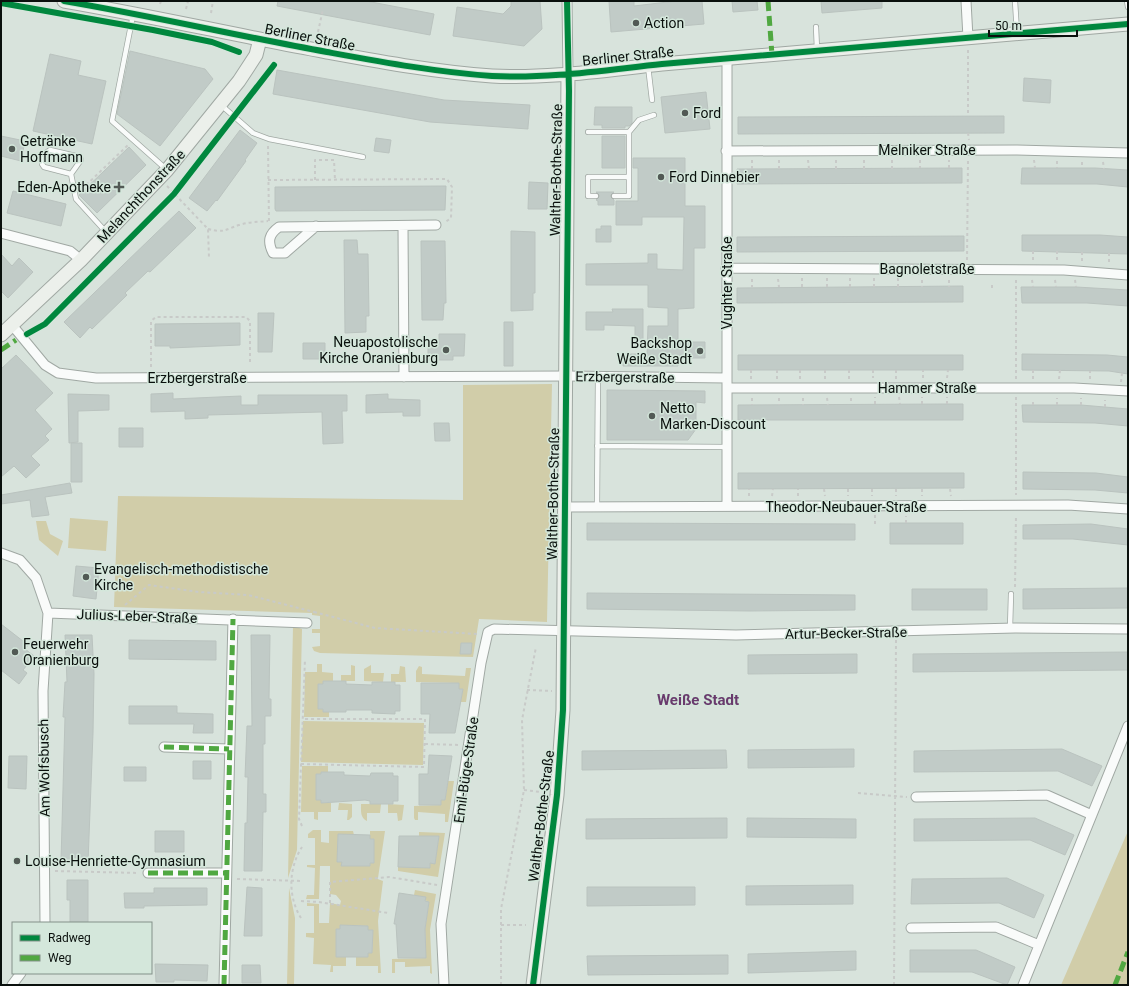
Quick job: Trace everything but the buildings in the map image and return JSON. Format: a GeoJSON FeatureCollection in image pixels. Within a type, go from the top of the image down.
{"type":"FeatureCollection","features":[{"type":"Feature","properties":{"kind":"street","name":"Berliner Straße"},"geometry":{"type":"LineString","coordinates":[[64,1],[85,3],[260,40],[383,63],[452,73],[516,76],[568,74],[1128,24]]}},
{"type":"Feature","properties":{"kind":"street","name":"Walther-Bothe-Straße"},"geometry":{"type":"LineString","coordinates":[[533,985],[562,744],[566,376],[567,1]]}},
{"type":"Feature","properties":{"kind":"street"},"geometry":{"type":"LineString","coordinates":[[966,1],[968,38]]}},
{"type":"Feature","properties":{"kind":"street","name":"Melanchthonstraße"},"geometry":{"type":"LineString","coordinates":[[1,335],[81,260],[164,175],[239,81],[256,55],[260,40]]}},
{"type":"Feature","properties":{"kind":"street","name":"Vughter Straße"},"geometry":{"type":"LineString","coordinates":[[726,59],[727,506]]}},
{"type":"Feature","properties":{"kind":"street","name":"Melniker Straße"},"geometry":{"type":"LineString","coordinates":[[726,151],[969,150],[1128,153]]}},
{"type":"Feature","properties":{"kind":"street"},"geometry":{"type":"LineString","coordinates":[[316,226],[286,253],[273,253],[269,244],[270,237],[273,231],[279,227],[316,226],[436,226]]}},
{"type":"Feature","properties":{"kind":"street"},"geometry":{"type":"LineString","coordinates":[[403,226],[404,377]]}},
{"type":"Feature","properties":{"kind":"street"},"geometry":{"type":"LineString","coordinates":[[1,233],[70,250],[81,260]]}},
{"type":"Feature","properties":{"kind":"street","name":"Bagnoletstraße"},"geometry":{"type":"LineString","coordinates":[[726,268],[1064,270],[1128,275]]}},
{"type":"Feature","properties":{"kind":"street","name":"Erzbergerstraße"},"geometry":{"type":"LineString","coordinates":[[12,325],[45,365],[58,373],[96,378],[598,376],[727,383]]}},
{"type":"Feature","properties":{"kind":"street","name":"Hammer Straße"},"geometry":{"type":"LineString","coordinates":[[727,383],[1016,389],[1074,388],[1128,391]]}},
{"type":"Feature","properties":{"kind":"street","name":"Theodor-Neubauer-Straße"},"geometry":{"type":"LineString","coordinates":[[564,507],[1094,506],[1128,509]]}},
{"type":"Feature","properties":{"kind":"street"},"geometry":{"type":"LineString","coordinates":[[1,553],[20,560],[36,578],[48,613]]}},
{"type":"Feature","properties":{"kind":"street","name":"Julius-Leber-Straße"},"geometry":{"type":"LineString","coordinates":[[48,613],[307,623]]}},
{"type":"Feature","properties":{"kind":"street","name":"Am Wolfsbusch"},"geometry":{"type":"LineString","coordinates":[[45,922],[46,870],[43,691],[48,613]]}},
{"type":"Feature","properties":{"kind":"street"},"geometry":{"type":"LineString","coordinates":[[224,985],[232,619]]}},
{"type":"Feature","properties":{"kind":"street","name":"Artur-Becker-Straße"},"geometry":{"type":"LineString","coordinates":[[564,631],[736,635],[1010,628],[1128,628]]}},
{"type":"Feature","properties":{"kind":"street","name":"Emil-Büge-Straße"},"geometry":{"type":"LineString","coordinates":[[444,985],[441,924],[481,663],[488,632],[494,629],[564,631]]}},
{"type":"Feature","properties":{"kind":"street"},"geometry":{"type":"LineString","coordinates":[[1023,985],[1128,726]]}},
{"type":"Feature","properties":{"kind":"street"},"geometry":{"type":"LineString","coordinates":[[164,747],[228,749]]}},
{"type":"Feature","properties":{"kind":"street"},"geometry":{"type":"LineString","coordinates":[[916,797],[1047,795],[1092,815]]}},
{"type":"Feature","properties":{"kind":"street"},"geometry":{"type":"LineString","coordinates":[[148,873],[226,876]]}},
{"type":"Feature","properties":{"kind":"street"},"geometry":{"type":"LineString","coordinates":[[910,928],[996,927],[1039,945]]}},
{"type":"Feature","properties":{"kind":"street"},"geometry":{"type":"LineString","coordinates":[[12,985],[20,974]]}},
{"type":"Feature","properties":{"kind":"lane"},"geometry":{"type":"LineString","coordinates":[[1014,1],[1018,34]]}},
{"type":"Feature","properties":{"kind":"lane"},"geometry":{"type":"LineString","coordinates":[[1127,1],[1128,7]]}},
{"type":"Feature","properties":{"kind":"lane"},"geometry":{"type":"LineString","coordinates":[[133,14],[112,121],[133,140],[164,175]]}},
{"type":"Feature","properties":{"kind":"lane"},"geometry":{"type":"LineString","coordinates":[[816,27],[818,51]]}},
{"type":"Feature","properties":{"kind":"lane"},"geometry":{"type":"LineString","coordinates":[[648,66],[652,100]]}},
{"type":"Feature","properties":{"kind":"lane"},"geometry":{"type":"LineString","coordinates":[[220,104],[253,133],[269,139],[363,157]]}},
{"type":"Feature","properties":{"kind":"lane"},"geometry":{"type":"LineString","coordinates":[[614,196],[629,196],[629,132],[639,120],[654,116]]}},
{"type":"Feature","properties":{"kind":"lane"},"geometry":{"type":"LineString","coordinates":[[588,132],[629,132]]}},
{"type":"Feature","properties":{"kind":"lane"},"geometry":{"type":"LineString","coordinates":[[71,174],[44,166],[42,164],[43,155],[50,150],[80,158],[81,160],[71,174],[75,196],[107,233]]}},
{"type":"Feature","properties":{"kind":"lane"},"geometry":{"type":"LineString","coordinates":[[596,196],[588,196],[588,177],[629,177]]}},
{"type":"Feature","properties":{"kind":"lane"},"geometry":{"type":"LineString","coordinates":[[597,507],[598,376]]}},
{"type":"Feature","properties":{"kind":"lane"},"geometry":{"type":"LineString","coordinates":[[597,446],[727,447]]}},
{"type":"Feature","properties":{"kind":"lane"},"geometry":{"type":"LineString","coordinates":[[1010,594],[1010,628]]}},
{"type":"Feature","properties":{"kind":"path"},"geometry":{"type":"LineString","coordinates":[[186,9],[188,1]]}},
{"type":"Feature","properties":{"kind":"path"},"geometry":{"type":"LineString","coordinates":[[211,13],[213,1]]}},
{"type":"Feature","properties":{"kind":"path"},"geometry":{"type":"LineString","coordinates":[[318,32],[323,9]]}},
{"type":"Feature","properties":{"kind":"path"},"geometry":{"type":"LineString","coordinates":[[968,38],[968,116]]}},
{"type":"Feature","properties":{"kind":"path"},"geometry":{"type":"LineString","coordinates":[[967,270],[968,133]]}},
{"type":"Feature","properties":{"kind":"path"},"geometry":{"type":"LineString","coordinates":[[269,139],[268,221],[273,231]]}},
{"type":"Feature","properties":{"kind":"path"},"geometry":{"type":"LineString","coordinates":[[75,196],[133,140]]}},
{"type":"Feature","properties":{"kind":"path"},"geometry":{"type":"LineString","coordinates":[[752,156],[752,169]]}},
{"type":"Feature","properties":{"kind":"path"},"geometry":{"type":"LineString","coordinates":[[779,156],[779,169]]}},
{"type":"Feature","properties":{"kind":"path"},"geometry":{"type":"LineString","coordinates":[[808,156],[809,169]]}},
{"type":"Feature","properties":{"kind":"path"},"geometry":{"type":"LineString","coordinates":[[836,169],[837,156]]}},
{"type":"Feature","properties":{"kind":"path"},"geometry":{"type":"LineString","coordinates":[[864,156],[864,169]]}},
{"type":"Feature","properties":{"kind":"path"},"geometry":{"type":"LineString","coordinates":[[892,157],[892,169]]}},
{"type":"Feature","properties":{"kind":"path"},"geometry":{"type":"LineString","coordinates":[[920,157],[920,168]]}},
{"type":"Feature","properties":{"kind":"path"},"geometry":{"type":"LineString","coordinates":[[949,157],[949,168]]}},
{"type":"Feature","properties":{"kind":"path"},"geometry":{"type":"LineString","coordinates":[[1034,157],[1035,168]]}},
{"type":"Feature","properties":{"kind":"path"},"geometry":{"type":"LineString","coordinates":[[1056,157],[1057,168]]}},
{"type":"Feature","properties":{"kind":"path"},"geometry":{"type":"LineString","coordinates":[[315,180],[315,160],[334,160],[335,180]]}},
{"type":"Feature","properties":{"kind":"path"},"geometry":{"type":"LineString","coordinates":[[164,175],[208,229],[209,258]]}},
{"type":"Feature","properties":{"kind":"path"},"geometry":{"type":"LineString","coordinates":[[268,180],[447,180],[452,187],[451,218],[448,222],[436,226]]}},
{"type":"Feature","properties":{"kind":"path"},"geometry":{"type":"LineString","coordinates":[[208,229],[228,231],[238,225],[268,221]]}},
{"type":"Feature","properties":{"kind":"path"},"geometry":{"type":"LineString","coordinates":[[1033,251],[1033,261]]}},
{"type":"Feature","properties":{"kind":"path"},"geometry":{"type":"LineString","coordinates":[[1057,251],[1057,261]]}},
{"type":"Feature","properties":{"kind":"path"},"geometry":{"type":"LineString","coordinates":[[1082,252],[1082,261]]}},
{"type":"Feature","properties":{"kind":"path"},"geometry":{"type":"LineString","coordinates":[[1109,253],[1109,262]]}},
{"type":"Feature","properties":{"kind":"path"},"geometry":{"type":"LineString","coordinates":[[752,276],[752,288]]}},
{"type":"Feature","properties":{"kind":"path"},"geometry":{"type":"LineString","coordinates":[[778,276],[779,287]]}},
{"type":"Feature","properties":{"kind":"path"},"geometry":{"type":"LineString","coordinates":[[802,276],[802,287]]}},
{"type":"Feature","properties":{"kind":"path"},"geometry":{"type":"LineString","coordinates":[[826,276],[827,287]]}},
{"type":"Feature","properties":{"kind":"path"},"geometry":{"type":"LineString","coordinates":[[850,276],[850,287]]}},
{"type":"Feature","properties":{"kind":"path"},"geometry":{"type":"LineString","coordinates":[[874,276],[874,287]]}},
{"type":"Feature","properties":{"kind":"path"},"geometry":{"type":"LineString","coordinates":[[898,276],[898,287]]}},
{"type":"Feature","properties":{"kind":"path"},"geometry":{"type":"LineString","coordinates":[[922,276],[922,287]]}},
{"type":"Feature","properties":{"kind":"path"},"geometry":{"type":"LineString","coordinates":[[949,276],[949,286]]}},
{"type":"Feature","properties":{"kind":"path"},"geometry":{"type":"LineString","coordinates":[[1015,588],[1016,276]]}},
{"type":"Feature","properties":{"kind":"path"},"geometry":{"type":"LineString","coordinates":[[992,282],[992,288]]}},
{"type":"Feature","properties":{"kind":"path"},"geometry":{"type":"LineString","coordinates":[[151,378],[152,321],[156,317],[246,317],[250,321],[250,364]]}},
{"type":"Feature","properties":{"kind":"path"},"geometry":{"type":"LineString","coordinates":[[751,370],[751,380]]}},
{"type":"Feature","properties":{"kind":"path"},"geometry":{"type":"LineString","coordinates":[[777,370],[777,380]]}},
{"type":"Feature","properties":{"kind":"path"},"geometry":{"type":"LineString","coordinates":[[800,370],[800,381]]}},
{"type":"Feature","properties":{"kind":"path"},"geometry":{"type":"LineString","coordinates":[[825,370],[825,381]]}},
{"type":"Feature","properties":{"kind":"path"},"geometry":{"type":"LineString","coordinates":[[849,370],[849,381]]}},
{"type":"Feature","properties":{"kind":"path"},"geometry":{"type":"LineString","coordinates":[[873,370],[873,381]]}},
{"type":"Feature","properties":{"kind":"path"},"geometry":{"type":"LineString","coordinates":[[896,370],[896,380]]}},
{"type":"Feature","properties":{"kind":"path"},"geometry":{"type":"LineString","coordinates":[[923,370],[923,380]]}},
{"type":"Feature","properties":{"kind":"path"},"geometry":{"type":"LineString","coordinates":[[947,380],[948,370]]}},
{"type":"Feature","properties":{"kind":"path"},"geometry":{"type":"LineString","coordinates":[[1033,370],[1033,380]]}},
{"type":"Feature","properties":{"kind":"path"},"geometry":{"type":"LineString","coordinates":[[1059,380],[1060,370]]}},
{"type":"Feature","properties":{"kind":"path"},"geometry":{"type":"LineString","coordinates":[[1090,371],[1090,380]]}},
{"type":"Feature","properties":{"kind":"path"},"geometry":{"type":"LineString","coordinates":[[1120,383],[1122,373]]}},
{"type":"Feature","properties":{"kind":"path"},"geometry":{"type":"LineString","coordinates":[[752,394],[752,405]]}},
{"type":"Feature","properties":{"kind":"path"},"geometry":{"type":"LineString","coordinates":[[1033,394],[1033,405]]}},
{"type":"Feature","properties":{"kind":"path"},"geometry":{"type":"LineString","coordinates":[[1057,405],[1058,394]]}},
{"type":"Feature","properties":{"kind":"path"},"geometry":{"type":"LineString","coordinates":[[1081,395],[1081,406]]}},
{"type":"Feature","properties":{"kind":"path"},"geometry":{"type":"LineString","coordinates":[[748,499],[749,489]]}},
{"type":"Feature","properties":{"kind":"path"},"geometry":{"type":"LineString","coordinates":[[772,498],[773,489]]}},
{"type":"Feature","properties":{"kind":"path"},"geometry":{"type":"LineString","coordinates":[[798,489],[798,499]]}},
{"type":"Feature","properties":{"kind":"path"},"geometry":{"type":"LineString","coordinates":[[824,489],[825,499]]}},
{"type":"Feature","properties":{"kind":"path"},"geometry":{"type":"LineString","coordinates":[[848,489],[848,499]]}},
{"type":"Feature","properties":{"kind":"path"},"geometry":{"type":"LineString","coordinates":[[872,489],[872,499]]}},
{"type":"Feature","properties":{"kind":"path"},"geometry":{"type":"LineString","coordinates":[[896,489],[896,499]]}},
{"type":"Feature","properties":{"kind":"path"},"geometry":{"type":"LineString","coordinates":[[922,489],[922,498]]}},
{"type":"Feature","properties":{"kind":"path"},"geometry":{"type":"LineString","coordinates":[[950,489],[951,499]]}},
{"type":"Feature","properties":{"kind":"path"},"geometry":{"type":"LineString","coordinates":[[875,512],[875,524]]}},
{"type":"Feature","properties":{"kind":"path"},"geometry":{"type":"LineString","coordinates":[[906,512],[906,523]]}},
{"type":"Feature","properties":{"kind":"path"},"geometry":{"type":"LineString","coordinates":[[112,615],[149,585],[199,592],[248,595],[374,628],[478,634]]}},
{"type":"Feature","properties":{"kind":"path"},"geometry":{"type":"LineString","coordinates":[[307,623],[314,612]]}},
{"type":"Feature","properties":{"kind":"path"},"geometry":{"type":"LineString","coordinates":[[894,985],[896,632]]}},
{"type":"Feature","properties":{"kind":"path"},"geometry":{"type":"LineString","coordinates":[[501,985],[500,909],[524,790],[522,720],[536,647]]}},
{"type":"Feature","properties":{"kind":"path"},"geometry":{"type":"LineString","coordinates":[[302,826],[299,820],[305,659]]}},
{"type":"Feature","properties":{"kind":"path"},"geometry":{"type":"LineString","coordinates":[[527,690],[548,691]]}},
{"type":"Feature","properties":{"kind":"path"},"geometry":{"type":"LineString","coordinates":[[301,764],[424,768],[425,720],[303,719]]}},
{"type":"Feature","properties":{"kind":"path"},"geometry":{"type":"LineString","coordinates":[[425,744],[461,745]]}},
{"type":"Feature","properties":{"kind":"path"},"geometry":{"type":"LineString","coordinates":[[524,790],[541,792]]}},
{"type":"Feature","properties":{"kind":"path"},"geometry":{"type":"LineString","coordinates":[[858,793],[916,797]]}},
{"type":"Feature","properties":{"kind":"path"},"geometry":{"type":"LineString","coordinates":[[301,918],[295,907],[290,880],[297,855],[302,847]]}},
{"type":"Feature","properties":{"kind":"path"},"geometry":{"type":"LineString","coordinates":[[46,870],[148,873]]}},
{"type":"Feature","properties":{"kind":"path"},"geometry":{"type":"LineString","coordinates":[[226,876],[302,881]]}},
{"type":"Feature","properties":{"kind":"path"},"geometry":{"type":"LineString","coordinates":[[330,903],[330,882],[389,877],[439,886]]}},
{"type":"Feature","properties":{"kind":"path"},"geometry":{"type":"LineString","coordinates":[[301,901],[330,903],[388,913]]}},
{"type":"Feature","properties":{"kind":"path"},"geometry":{"type":"LineString","coordinates":[[501,925],[526,925]]}},
{"type":"Feature","properties":{"kind":"shaded area"},"geometry":{"type":"Polygon","coordinates":[[[552,384],[547,622],[479,619],[473,657],[320,653],[314,651],[312,647],[320,646],[320,633],[312,633],[312,629],[320,629],[320,616],[312,615],[312,613],[114,607],[118,496],[463,500],[463,385],[552,384]]]}},
{"type":"Feature","properties":{"kind":"shaded area"},"geometry":{"type":"Polygon","coordinates":[[[70,518],[108,521],[106,551],[68,548],[70,518]]]}},
{"type":"Feature","properties":{"kind":"shaded area"},"geometry":{"type":"Polygon","coordinates":[[[36,521],[46,521],[50,534],[63,541],[58,556],[39,540],[36,521]]]}},
{"type":"Feature","properties":{"kind":"shaded area"},"geometry":{"type":"Polygon","coordinates":[[[293,626],[302,629],[297,850],[288,878],[293,626]]]}},
{"type":"Feature","properties":{"kind":"shaded area"},"geometry":{"type":"Polygon","coordinates":[[[317,664],[322,664],[322,672],[333,673],[333,681],[323,681],[323,684],[318,684],[318,709],[323,709],[323,712],[329,712],[329,717],[304,717],[305,672],[317,672],[317,664]]]}},
{"type":"Feature","properties":{"kind":"shaded area"},"geometry":{"type":"Polygon","coordinates":[[[351,665],[355,666],[355,681],[341,681],[341,675],[351,675],[351,665]]]}},
{"type":"Feature","properties":{"kind":"shaded area"},"geometry":{"type":"Polygon","coordinates":[[[371,665],[371,673],[384,673],[383,682],[364,681],[364,669],[371,665]]]}},
{"type":"Feature","properties":{"kind":"shaded area"},"geometry":{"type":"Polygon","coordinates":[[[400,666],[405,667],[406,682],[391,682],[391,674],[399,674],[400,666]]]}},
{"type":"Feature","properties":{"kind":"shaded area"},"geometry":{"type":"Polygon","coordinates":[[[419,666],[422,667],[422,674],[465,676],[466,668],[471,668],[466,702],[460,702],[463,689],[459,689],[459,683],[416,682],[416,671],[419,666]]]}},
{"type":"Feature","properties":{"kind":"shaded area"},"geometry":{"type":"Polygon","coordinates":[[[303,721],[424,723],[423,765],[301,762],[303,721]]]}},
{"type":"Feature","properties":{"kind":"shaded area"},"geometry":{"type":"Polygon","coordinates":[[[302,766],[328,766],[328,772],[321,772],[321,775],[316,775],[316,800],[321,800],[321,803],[331,803],[331,812],[318,812],[318,820],[314,819],[314,812],[301,812],[302,766]]]}},
{"type":"Feature","properties":{"kind":"shaded area"},"geometry":{"type":"Polygon","coordinates":[[[448,781],[454,781],[448,822],[445,822],[445,814],[418,812],[418,820],[415,820],[414,806],[441,805],[441,800],[445,800],[448,781]]]}},
{"type":"Feature","properties":{"kind":"shaded area"},"geometry":{"type":"Polygon","coordinates":[[[339,803],[352,804],[352,817],[349,820],[347,820],[348,810],[338,810],[339,803]]]}},
{"type":"Feature","properties":{"kind":"shaded area"},"geometry":{"type":"Polygon","coordinates":[[[361,804],[381,804],[380,813],[367,813],[367,821],[362,816],[361,804]]]}},
{"type":"Feature","properties":{"kind":"shaded area"},"geometry":{"type":"Polygon","coordinates":[[[388,804],[404,805],[402,820],[398,821],[397,813],[388,813],[388,804]]]}},
{"type":"Feature","properties":{"kind":"shaded area"},"geometry":{"type":"Polygon","coordinates":[[[313,830],[321,830],[321,842],[329,843],[329,831],[353,831],[354,835],[338,835],[337,862],[342,862],[342,866],[370,866],[370,863],[374,862],[374,840],[370,839],[370,831],[385,831],[378,878],[375,878],[383,881],[378,921],[381,973],[378,973],[378,966],[356,966],[356,957],[368,957],[368,953],[372,953],[373,930],[368,930],[368,926],[341,925],[340,929],[336,929],[336,956],[346,957],[346,966],[333,966],[333,972],[330,972],[331,965],[313,964],[314,938],[306,937],[306,933],[314,933],[314,906],[307,906],[307,903],[319,904],[319,923],[329,923],[330,903],[340,905],[341,901],[336,895],[330,894],[330,866],[320,866],[319,899],[306,899],[307,895],[314,895],[315,868],[307,867],[307,865],[315,865],[315,838],[308,838],[308,834],[313,830]]]}},
{"type":"Feature","properties":{"kind":"shaded area"},"geometry":{"type":"Polygon","coordinates":[[[1128,831],[1128,985],[1061,985],[1128,831]]]}},
{"type":"Feature","properties":{"kind":"shaded area"},"geometry":{"type":"Polygon","coordinates":[[[419,832],[445,833],[438,877],[398,871],[398,867],[430,868],[430,863],[435,863],[439,837],[419,836],[419,832]]]}},
{"type":"Feature","properties":{"kind":"shaded area"},"geometry":{"type":"Polygon","coordinates":[[[289,888],[295,918],[294,985],[287,985],[289,888]]]}},
{"type":"Feature","properties":{"kind":"shaded area"},"geometry":{"type":"Polygon","coordinates":[[[415,890],[436,894],[430,930],[432,974],[430,973],[430,966],[405,967],[405,962],[395,962],[395,973],[392,973],[392,959],[426,958],[425,929],[429,902],[414,895],[415,890]]]}},
{"type":"Feature","properties":{"kind":"marked path"},"geometry":{"type":"LineString","coordinates":[[768,1],[772,55]]}},
{"type":"Feature","properties":{"kind":"marked path"},"geometry":{"type":"LineString","coordinates":[[1,350],[16,340]]}},
{"type":"Feature","properties":{"kind":"marked path"},"geometry":{"type":"LineString","coordinates":[[224,985],[233,619]]}},
{"type":"Feature","properties":{"kind":"marked path"},"geometry":{"type":"LineString","coordinates":[[164,747],[229,749]]}},
{"type":"Feature","properties":{"kind":"marked path"},"geometry":{"type":"LineString","coordinates":[[148,873],[226,873]]}},
{"type":"Feature","properties":{"kind":"marked path"},"geometry":{"type":"LineString","coordinates":[[1115,985],[1128,952]]}},
{"type":"Feature","properties":{"kind":"cycle path"},"geometry":{"type":"LineString","coordinates":[[64,1],[389,63],[450,72],[513,77],[577,73],[662,64],[1128,24]]}},
{"type":"Feature","properties":{"kind":"cycle path"},"geometry":{"type":"LineString","coordinates":[[533,985],[557,795],[563,710],[569,91],[567,1]]}},
{"type":"Feature","properties":{"kind":"cycle path"},"geometry":{"type":"LineString","coordinates":[[1,3],[212,42],[239,52]]}},
{"type":"Feature","properties":{"kind":"cycle path"},"geometry":{"type":"LineString","coordinates":[[27,334],[45,324],[174,194],[274,65]]}},
{"type":"Feature","properties":{"kind":"place","name":"Action"},"geometry":{"type":"Point","coordinates":[636,23]}},
{"type":"Feature","properties":{"kind":"place","name":"Ford"},"geometry":{"type":"Point","coordinates":[685,113]}},
{"type":"Feature","properties":{"kind":"place","name":"Getränke Hoffmann"},"geometry":{"type":"Point","coordinates":[12,149]}},
{"type":"Feature","properties":{"kind":"place","name":"Ford Dinnebier"},"geometry":{"type":"Point","coordinates":[661,177]}},
{"type":"Feature","properties":{"kind":"place","name":"Eden-Apotheke"},"geometry":{"type":"Point","coordinates":[119,187]}},
{"type":"Feature","properties":{"kind":"place","name":"Neuapostolische Kirche Oranienburg"},"geometry":{"type":"Point","coordinates":[446,350]}},
{"type":"Feature","properties":{"kind":"place","name":"Backshop Weiße Stadt"},"geometry":{"type":"Point","coordinates":[700,351]}},
{"type":"Feature","properties":{"kind":"place","name":"Netto Marken-Discount"},"geometry":{"type":"Point","coordinates":[652,416]}},
{"type":"Feature","properties":{"kind":"place","name":"Evangelisch-methodistische Kirche"},"geometry":{"type":"Point","coordinates":[86,577]}},
{"type":"Feature","properties":{"kind":"place","name":"Feuerwehr Oranienburg"},"geometry":{"type":"Point","coordinates":[15,652]}},
{"type":"Feature","properties":{"kind":"place","name":"Louise-Henriette-Gymnasium"},"geometry":{"type":"Point","coordinates":[17,861]}},
{"type":"Feature","properties":{"kind":"district","name":"Weiße Stadt"},"geometry":{"type":"Point","coordinates":[698,700]}}]}
